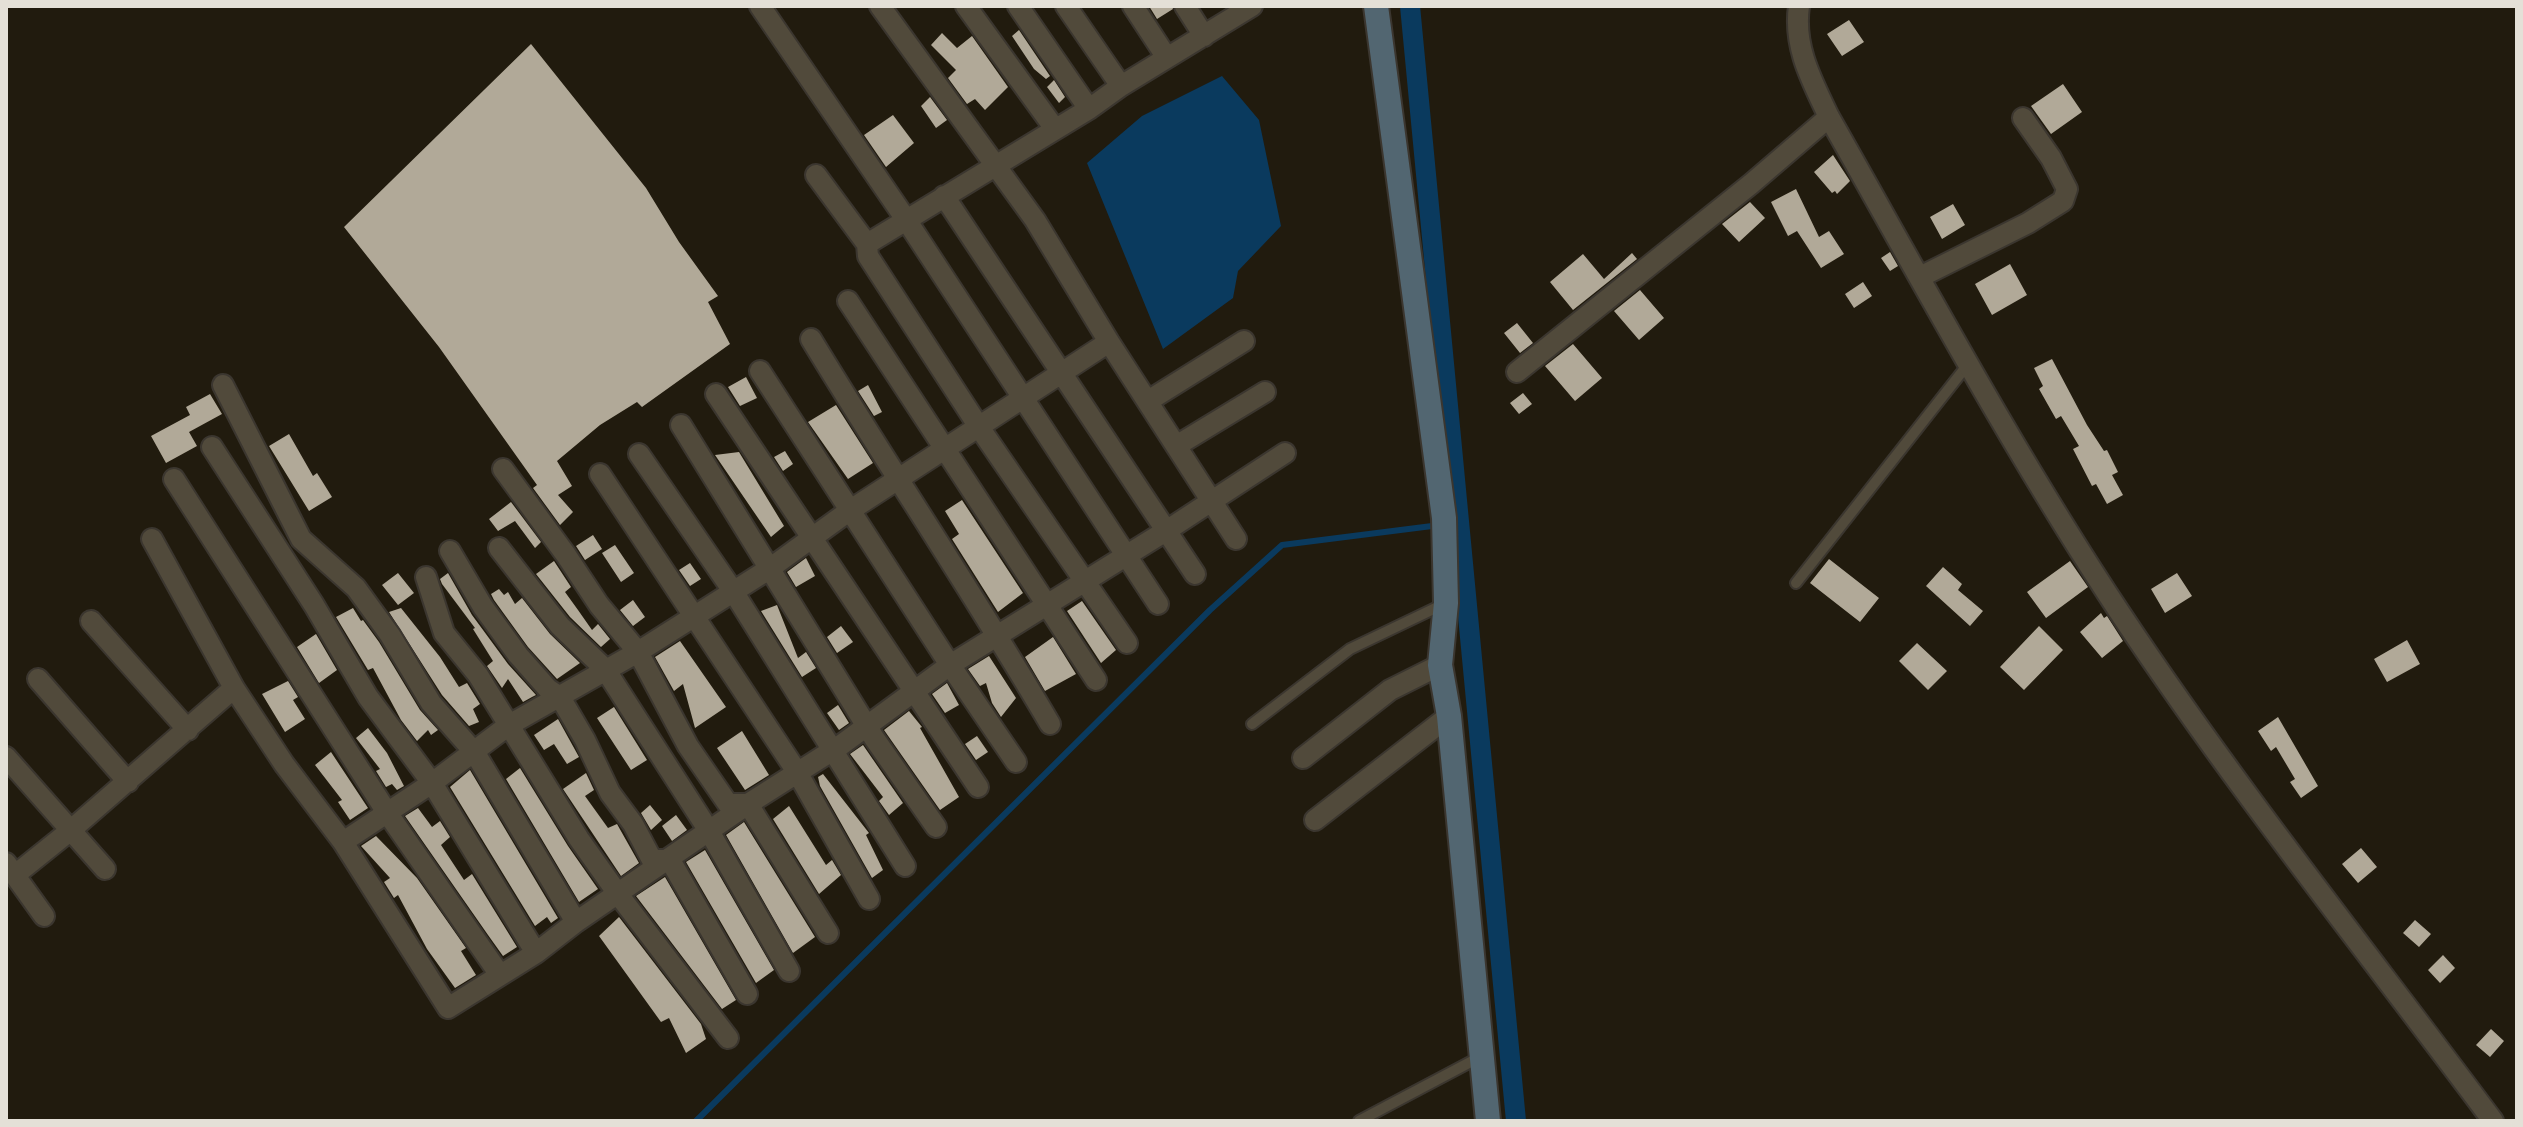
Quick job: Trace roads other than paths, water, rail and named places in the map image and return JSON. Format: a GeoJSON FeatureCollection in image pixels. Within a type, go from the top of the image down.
{"type":"FeatureCollection","features":[{"type":"Feature","properties":{"kind":"main road"},"geometry":{"type":"LineString","coordinates":[[1376,6],[1445,528],[1446,603],[1440,665],[1449,716],[1488,1121]]}},
{"type":"Feature","properties":{"kind":"street"},"geometry":{"type":"LineString","coordinates":[[760,6],[907,221],[1158,604]]}},
{"type":"Feature","properties":{"kind":"street"},"geometry":{"type":"LineString","coordinates":[[880,6],[1035,220],[1109,342],[1236,539]]}},
{"type":"Feature","properties":{"kind":"street"},"geometry":{"type":"LineString","coordinates":[[966,6],[1055,129]]}},
{"type":"Feature","properties":{"kind":"street"},"geometry":{"type":"LineString","coordinates":[[1018,6],[1089,109]]}},
{"type":"Feature","properties":{"kind":"street"},"geometry":{"type":"LineString","coordinates":[[1066,6],[1121,86]]}},
{"type":"Feature","properties":{"kind":"street"},"geometry":{"type":"LineString","coordinates":[[1133,6],[1167,58]]}},
{"type":"Feature","properties":{"kind":"street"},"geometry":{"type":"LineString","coordinates":[[1185,6],[1204,36]]}},
{"type":"Feature","properties":{"kind":"street"},"geometry":{"type":"LineString","coordinates":[[1799,6],[1798,38],[1804,64],[1829,117],[2027,465],[2121,614],[2217,752],[2493,1121]]}},
{"type":"Feature","properties":{"kind":"street"},"geometry":{"type":"LineString","coordinates":[[867,244],[1089,109],[1244,8]]}},
{"type":"Feature","properties":{"kind":"street"},"geometry":{"type":"LineString","coordinates":[[1517,372],[1751,184],[1829,117]]}},
{"type":"Feature","properties":{"kind":"street"},"geometry":{"type":"LineString","coordinates":[[1920,277],[2028,223],[2063,201],[2067,189],[2051,158],[2023,118]]}},
{"type":"Feature","properties":{"kind":"street"},"geometry":{"type":"LineString","coordinates":[[816,175],[867,244],[868,256],[979,427],[1127,643]]}},
{"type":"Feature","properties":{"kind":"street"},"geometry":{"type":"LineString","coordinates":[[944,196],[1195,574]]}},
{"type":"Feature","properties":{"kind":"street"},"geometry":{"type":"LineString","coordinates":[[848,301],[1096,680]]}},
{"type":"Feature","properties":{"kind":"street"},"geometry":{"type":"LineString","coordinates":[[811,339],[1050,724]]}},
{"type":"Feature","properties":{"kind":"street"},"geometry":{"type":"LineString","coordinates":[[1148,401],[1244,341]]}},
{"type":"Feature","properties":{"kind":"street"},"geometry":{"type":"LineString","coordinates":[[343,842],[475,753],[509,725],[638,652],[769,569],[849,511],[1109,342]]}},
{"type":"Feature","properties":{"kind":"street"},"geometry":{"type":"LineString","coordinates":[[760,371],[1016,762]]}},
{"type":"Feature","properties":{"kind":"street"},"geometry":{"type":"LineString","coordinates":[[223,385],[301,539],[356,588],[390,635],[431,703],[475,753],[576,922]]}},
{"type":"Feature","properties":{"kind":"street"},"geometry":{"type":"LineString","coordinates":[[1176,446],[1265,392]]}},
{"type":"Feature","properties":{"kind":"street"},"geometry":{"type":"LineString","coordinates":[[716,394],[978,787]]}},
{"type":"Feature","properties":{"kind":"street"},"geometry":{"type":"LineString","coordinates":[[681,425],[867,726],[936,827]]}},
{"type":"Feature","properties":{"kind":"street"},"geometry":{"type":"LineString","coordinates":[[212,447],[314,605],[368,697],[432,783],[536,953]]}},
{"type":"Feature","properties":{"kind":"street"},"geometry":{"type":"LineString","coordinates":[[152,539],[234,688],[284,764],[343,842],[448,1008],[536,953],[748,804],[833,750],[950,665],[1285,453]]}},
{"type":"Feature","properties":{"kind":"street"},"geometry":{"type":"LineString","coordinates":[[639,454],[733,591],[905,866]]}},
{"type":"Feature","properties":{"kind":"street"},"geometry":{"type":"LineString","coordinates":[[503,469],[599,605],[638,652],[688,746],[728,804],[748,804]]}},
{"type":"Feature","properties":{"kind":"street"},"geometry":{"type":"LineString","coordinates":[[600,474],[797,772],[869,899]]}},
{"type":"Feature","properties":{"kind":"street"},"geometry":{"type":"LineString","coordinates":[[174,479],[386,811],[500,975]]}},
{"type":"Feature","properties":{"kind":"street"},"geometry":{"type":"LineString","coordinates":[[499,548],[560,626],[605,669],[709,831],[789,971]]}},
{"type":"Feature","properties":{"kind":"street"},"geometry":{"type":"LineString","coordinates":[[450,551],[483,607],[518,655],[548,689],[560,697],[610,793],[633,824],[652,860],[670,860]]}},
{"type":"Feature","properties":{"kind":"street"},"geometry":{"type":"LineString","coordinates":[[426,577],[444,633],[478,675],[579,839],[728,1038]]}},
{"type":"Feature","properties":{"kind":"street"},"geometry":{"type":"LineString","coordinates":[[91,621],[188,730]]}},
{"type":"Feature","properties":{"kind":"street"},"geometry":{"type":"LineString","coordinates":[[1303,758],[1390,690],[1440,665]]}},
{"type":"Feature","properties":{"kind":"street"},"geometry":{"type":"LineString","coordinates":[[38,679],[128,782]]}},
{"type":"Feature","properties":{"kind":"street"},"geometry":{"type":"LineString","coordinates":[[44,916],[11,869],[71,830],[234,688]]}},
{"type":"Feature","properties":{"kind":"street"},"geometry":{"type":"LineString","coordinates":[[1315,820],[1449,716]]}},
{"type":"Feature","properties":{"kind":"street"},"geometry":{"type":"LineString","coordinates":[[6,757],[105,869]]}},
{"type":"Feature","properties":{"kind":"street"},"geometry":{"type":"LineString","coordinates":[[748,804],[828,933]]}},
{"type":"Feature","properties":{"kind":"street"},"geometry":{"type":"LineString","coordinates":[[670,860],[747,994]]}},
{"type":"Feature","properties":{"kind":"lane"},"geometry":{"type":"LineString","coordinates":[[1796,583],[1969,363]]}},
{"type":"Feature","properties":{"kind":"lane"},"geometry":{"type":"LineString","coordinates":[[1252,724],[1350,649],[1446,603]]}},
{"type":"Feature","properties":{"kind":"lane"},"geometry":{"type":"LineString","coordinates":[[1359,1121],[1480,1057]]}},
{"type":"Feature","properties":{"kind":"water"},"geometry":{"type":"Polygon","coordinates":[[[1222,76],[1259,120],[1281,226],[1238,271],[1233,298],[1163,349],[1087,163],[1142,116],[1222,76]]]}},
{"type":"Feature","properties":{"kind":"waterway"},"geometry":{"type":"LineString","coordinates":[[1410,6],[1516,1121]]}},
{"type":"Feature","properties":{"kind":"waterway"},"geometry":{"type":"LineString","coordinates":[[696,1121],[1210,610],[1282,545],[1440,525]]}}]}
